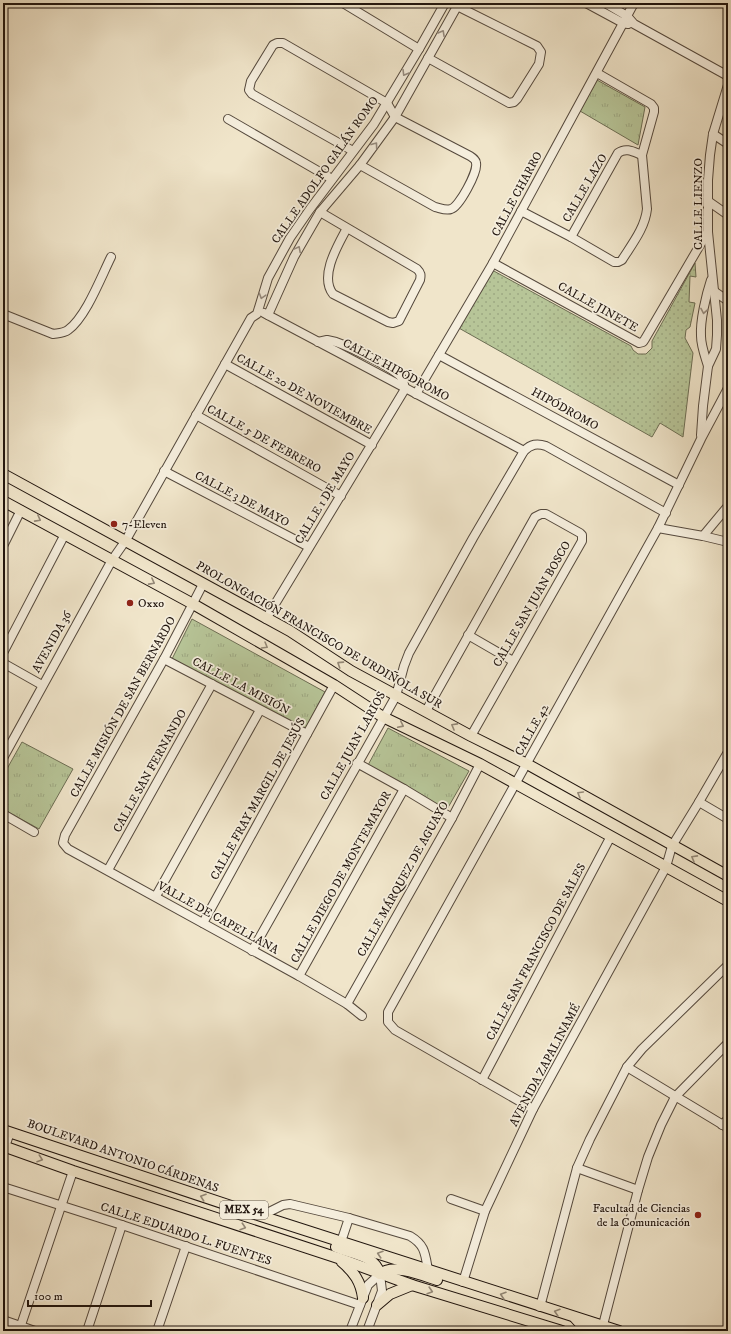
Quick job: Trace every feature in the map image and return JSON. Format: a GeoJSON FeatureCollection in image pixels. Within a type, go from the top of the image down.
{"type":"FeatureCollection","features":[{"type":"Feature","properties":{"kind":"main road","name":"PROLONGACIÓN FRANCISCO DE URDIÑOLA SUR"},"geometry":{"type":"LineString","coordinates":[[3,474],[126,540],[290,632],[351,671],[396,696],[527,764],[728,876]]}},
{"type":"Feature","properties":{"kind":"main road"},"geometry":{"type":"LineString","coordinates":[[3,501],[193,604],[334,686],[384,717],[480,764],[728,901]]}},
{"type":"Feature","properties":{"kind":"main road","name":"BOULEVARD ANTONIO CÁRDENAS"},"geometry":{"type":"LineString","coordinates":[[6,1131],[428,1270]]}},
{"type":"Feature","properties":{"kind":"main road","name":"MEX 54"},"geometry":{"type":"LineString","coordinates":[[4,1149],[338,1258],[412,1285],[562,1331]]}},
{"type":"Feature","properties":{"kind":"main road"},"geometry":{"type":"LineString","coordinates":[[336,1240],[333,1243],[336,1247],[369,1259],[376,1265],[380,1274],[384,1271],[392,1269],[443,1281],[459,1280]]}},
{"type":"Feature","properties":{"kind":"main road"},"geometry":{"type":"LineString","coordinates":[[338,1258],[356,1276],[360,1284],[362,1301]]}},
{"type":"Feature","properties":{"kind":"main road","name":"MEX 54"},"geometry":{"type":"LineString","coordinates":[[428,1270],[619,1331]]}},
{"type":"Feature","properties":{"kind":"main road"},"geometry":{"type":"LineString","coordinates":[[377,1306],[390,1294],[412,1285]]}},
{"type":"Feature","properties":{"kind":"main road"},"geometry":{"type":"LineString","coordinates":[[574,1317],[587,1331]]}},
{"type":"Feature","properties":{"kind":"street"},"geometry":{"type":"LineString","coordinates":[[343,3],[419,49]]}},
{"type":"Feature","properties":{"kind":"street","name":"CALLE ADOLFO GALÁN ROMO"},"geometry":{"type":"LineString","coordinates":[[126,540],[224,364],[251,318],[257,314],[268,278],[278,258],[300,223],[374,124],[445,3]]}},
{"type":"Feature","properties":{"kind":"street"},"geometry":{"type":"LineString","coordinates":[[586,3],[634,24],[728,76]]}},
{"type":"Feature","properties":{"kind":"street"},"geometry":{"type":"LineString","coordinates":[[605,3],[625,20]]}},
{"type":"Feature","properties":{"kind":"street","name":"CALLE CHARRO"},"geometry":{"type":"LineString","coordinates":[[416,394],[493,263],[634,3]]}},
{"type":"Feature","properties":{"kind":"street"},"geometry":{"type":"LineString","coordinates":[[428,58],[510,103],[517,99],[539,64],[541,52],[537,46],[458,5]]}},
{"type":"Feature","properties":{"kind":"street","name":"CALLE ADOLFO GALÁN ROMO"},"geometry":{"type":"LineString","coordinates":[[268,315],[294,257],[320,212],[360,165],[396,117],[458,5]]}},
{"type":"Feature","properties":{"kind":"street"},"geometry":{"type":"LineString","coordinates":[[353,151],[252,94],[249,90],[251,82],[273,45],[283,43],[387,103],[396,117],[475,159],[477,164],[475,175],[457,206],[448,210],[435,207],[360,165]]}},
{"type":"Feature","properties":{"kind":"street"},"geometry":{"type":"LineString","coordinates":[[521,211],[571,237],[614,262],[622,260],[641,228],[647,209],[642,155],[654,108],[651,104],[597,73]]}},
{"type":"Feature","properties":{"kind":"street","name":"CALLE LIENZO"},"geometry":{"type":"LineString","coordinates":[[708,366],[700,335],[711,289],[712,278],[708,232],[708,173],[713,134],[728,85]]}},
{"type":"Feature","properties":{"kind":"street"},"geometry":{"type":"LineString","coordinates":[[228,119],[332,179]]}},
{"type":"Feature","properties":{"kind":"street"},"geometry":{"type":"LineString","coordinates":[[713,134],[728,144]]}},
{"type":"Feature","properties":{"kind":"street","name":"CALLE LAZO"},"geometry":{"type":"LineString","coordinates":[[571,237],[618,153],[623,150],[627,150],[642,155]]}},
{"type":"Feature","properties":{"kind":"street"},"geometry":{"type":"LineString","coordinates":[[708,201],[728,215]]}},
{"type":"Feature","properties":{"kind":"street"},"geometry":{"type":"LineString","coordinates":[[320,212],[420,271],[420,280],[399,321],[393,323],[388,322],[333,294],[330,290],[328,281],[332,255],[347,228]]}},
{"type":"Feature","properties":{"kind":"street","name":"CALLE JINETE"},"geometry":{"type":"LineString","coordinates":[[493,263],[639,343],[645,340],[708,232]]}},
{"type":"Feature","properties":{"kind":"street"},"geometry":{"type":"LineString","coordinates":[[3,314],[53,334],[61,333],[67,330],[79,318],[87,305],[110,257]]}},
{"type":"Feature","properties":{"kind":"street"},"geometry":{"type":"LineString","coordinates":[[711,289],[728,301]]}},
{"type":"Feature","properties":{"kind":"street","name":"CALLE LIENZO"},"geometry":{"type":"LineString","coordinates":[[701,439],[702,406],[708,366],[716,349],[717,335],[717,320],[711,289]]}},
{"type":"Feature","properties":{"kind":"street","name":"CALLE HIPÓDROMO"},"geometry":{"type":"LineString","coordinates":[[257,314],[261,313],[268,315],[405,389],[526,449],[535,444],[546,446],[666,513]]}},
{"type":"Feature","properties":{"kind":"street","name":"HIPÓDROMO"},"geometry":{"type":"LineString","coordinates":[[439,355],[679,485]]}},
{"type":"Feature","properties":{"kind":"street","name":"CALLE 20 DE NOVIEMBRE"},"geometry":{"type":"LineString","coordinates":[[224,364],[372,445]]}},
{"type":"Feature","properties":{"kind":"street","name":"CALLE 42"},"geometry":{"type":"LineString","coordinates":[[482,1080],[395,1030],[388,1022],[391,1006],[658,528],[701,439],[728,388]]}},
{"type":"Feature","properties":{"kind":"street","name":"CALLE 1 DE MAYO"},"geometry":{"type":"LineString","coordinates":[[266,619],[405,389]]}},
{"type":"Feature","properties":{"kind":"street","name":"CALLE 5 DE FEBRERO"},"geometry":{"type":"LineString","coordinates":[[196,415],[341,496]]}},
{"type":"Feature","properties":{"kind":"street","name":"CALLE JUAN LARIOS"},"geometry":{"type":"LineString","coordinates":[[252,951],[396,696],[404,666],[409,654],[473,538],[526,449]]}},
{"type":"Feature","properties":{"kind":"street","name":"CALLE 3 DE MAYO"},"geometry":{"type":"LineString","coordinates":[[164,471],[309,547]]}},
{"type":"Feature","properties":{"kind":"street"},"geometry":{"type":"LineString","coordinates":[[703,536],[728,506]]}},
{"type":"Feature","properties":{"kind":"street"},"geometry":{"type":"LineString","coordinates":[[3,546],[21,510]]}},
{"type":"Feature","properties":{"kind":"street","name":"CALLE SAN JUAN BOSCO"},"geometry":{"type":"LineString","coordinates":[[426,711],[535,517],[541,514],[546,514],[580,533],[582,538],[581,544],[471,736]]}},
{"type":"Feature","properties":{"kind":"street"},"geometry":{"type":"LineString","coordinates":[[658,528],[728,542]]}},
{"type":"Feature","properties":{"kind":"street"},"geometry":{"type":"LineString","coordinates":[[3,653],[66,534]]}},
{"type":"Feature","properties":{"kind":"street","name":"AVENIDA 36"},"geometry":{"type":"LineString","coordinates":[[3,758],[112,560],[126,540]]}},
{"type":"Feature","properties":{"kind":"street","name":"CALLE MISIÓN DE SAN BERNARDO"},"geometry":{"type":"LineString","coordinates":[[62,843],[164,659],[203,584]]}},
{"type":"Feature","properties":{"kind":"street"},"geometry":{"type":"LineString","coordinates":[[468,635],[513,661]]}},
{"type":"Feature","properties":{"kind":"street","name":"CALLE LA MISIÓN"},"geometry":{"type":"LineString","coordinates":[[164,659],[307,734]]}},
{"type":"Feature","properties":{"kind":"street"},"geometry":{"type":"LineString","coordinates":[[3,663],[42,685]]}},
{"type":"Feature","properties":{"kind":"street","name":"CALLE SAN FERNANDO"},"geometry":{"type":"LineString","coordinates":[[108,870],[212,684]]}},
{"type":"Feature","properties":{"kind":"street","name":"CALLE FRAY MARGIL DE JESÚS"},"geometry":{"type":"LineString","coordinates":[[203,923],[334,686]]}},
{"type":"Feature","properties":{"kind":"street"},"geometry":{"type":"LineString","coordinates":[[156,896],[260,710]]}},
{"type":"Feature","properties":{"kind":"street","name":"AVENIDA ZAPALINAMÉ"},"geometry":{"type":"LineString","coordinates":[[459,1280],[485,1211],[533,1109],[666,867],[672,846],[728,752]]}},
{"type":"Feature","properties":{"kind":"street"},"geometry":{"type":"LineString","coordinates":[[357,763],[452,818]]}},
{"type":"Feature","properties":{"kind":"street","name":"CALLE MÁRQUEZ DE AGUAYO"},"geometry":{"type":"LineString","coordinates":[[347,1004],[452,818],[480,764]]}},
{"type":"Feature","properties":{"kind":"street","name":"CALLE DIEGO DE MONTEMAYOR"},"geometry":{"type":"LineString","coordinates":[[299,976],[404,789]]}},
{"type":"Feature","properties":{"kind":"street"},"geometry":{"type":"LineString","coordinates":[[699,802],[728,819]]}},
{"type":"Feature","properties":{"kind":"street"},"geometry":{"type":"LineString","coordinates":[[3,814],[34,832]]}},
{"type":"Feature","properties":{"kind":"street","name":"CALLE SAN FRANCISCO DE SALES"},"geometry":{"type":"LineString","coordinates":[[482,1080],[611,836]]}},
{"type":"Feature","properties":{"kind":"street","name":"VALLE DE CAPELLANA"},"geometry":{"type":"LineString","coordinates":[[62,843],[68,848],[299,976],[347,1004],[362,1016]]}},
{"type":"Feature","properties":{"kind":"street"},"geometry":{"type":"LineString","coordinates":[[540,1307],[578,1168],[590,1139],[627,1067],[642,1049],[728,965]]}},
{"type":"Feature","properties":{"kind":"street"},"geometry":{"type":"LineString","coordinates":[[603,1326],[638,1190],[648,1157],[661,1125],[675,1097],[728,1043]]}},
{"type":"Feature","properties":{"kind":"street"},"geometry":{"type":"LineString","coordinates":[[627,1067],[675,1097],[726,1124]]}},
{"type":"Feature","properties":{"kind":"street"},"geometry":{"type":"LineString","coordinates":[[482,1080],[533,1109]]}},
{"type":"Feature","properties":{"kind":"street"},"geometry":{"type":"LineString","coordinates":[[4,1149],[6,1131]]}},
{"type":"Feature","properties":{"kind":"street"},"geometry":{"type":"LineString","coordinates":[[578,1168],[638,1190]]}},
{"type":"Feature","properties":{"kind":"street"},"geometry":{"type":"LineString","coordinates":[[20,1328],[72,1171]]}},
{"type":"Feature","properties":{"kind":"street","name":"CALLE EDUARDO L. FUENTES"},"geometry":{"type":"LineString","coordinates":[[3,1187],[362,1301]]}},
{"type":"Feature","properties":{"kind":"street"},"geometry":{"type":"LineString","coordinates":[[451,1199],[485,1211]]}},
{"type":"Feature","properties":{"kind":"street"},"geometry":{"type":"LineString","coordinates":[[261,1216],[283,1205],[290,1204],[349,1218],[410,1236],[418,1241],[422,1246],[426,1254],[428,1270]]}},
{"type":"Feature","properties":{"kind":"street"},"geometry":{"type":"LineString","coordinates":[[336,1240],[349,1218]]}},
{"type":"Feature","properties":{"kind":"street"},"geometry":{"type":"LineString","coordinates":[[87,1331],[122,1225]]}},
{"type":"Feature","properties":{"kind":"street"},"geometry":{"type":"LineString","coordinates":[[157,1331],[186,1246]]}},
{"type":"Feature","properties":{"kind":"street"},"geometry":{"type":"LineString","coordinates":[[350,1331],[368,1285],[380,1274]]}},
{"type":"Feature","properties":{"kind":"street"},"geometry":{"type":"LineString","coordinates":[[367,1331],[382,1291],[380,1274]]}},
{"type":"Feature","properties":{"kind":"street"},"geometry":{"type":"LineString","coordinates":[[3,1320],[20,1328],[35,1331]]}},
{"type":"Feature","properties":{"kind":"green space"},"geometry":{"type":"Polygon","coordinates":[[[597,80],[645,107],[638,145],[580,111],[597,80]]]}},
{"type":"Feature","properties":{"kind":"green space"},"geometry":{"type":"Polygon","coordinates":[[[695,263],[696,277],[690,276],[689,302],[695,303],[690,327],[686,330],[685,338],[693,353],[683,437],[660,423],[652,437],[457,327],[492,270],[631,346],[638,354],[646,354],[652,348],[652,341],[695,263]]]}},
{"type":"Feature","properties":{"kind":"green space"},"geometry":{"type":"Polygon","coordinates":[[[192,619],[325,692],[304,731],[172,659],[192,619]]]}},
{"type":"Feature","properties":{"kind":"green space"},"geometry":{"type":"Polygon","coordinates":[[[388,728],[469,771],[446,811],[367,767],[388,728]]]}},
{"type":"Feature","properties":{"kind":"green space"},"geometry":{"type":"Polygon","coordinates":[[[22,742],[73,769],[39,829],[3,809],[3,776],[22,742]]]}},
{"type":"Feature","properties":{"kind":"place","name":"7-Eleven"},"geometry":{"type":"Point","coordinates":[114,524]}},
{"type":"Feature","properties":{"kind":"place","name":"Oxxo"},"geometry":{"type":"Point","coordinates":[130,603]}},
{"type":"Feature","properties":{"kind":"place","name":"Facultad de Ciencias de la Comunicación"},"geometry":{"type":"Point","coordinates":[698,1215]}}]}
